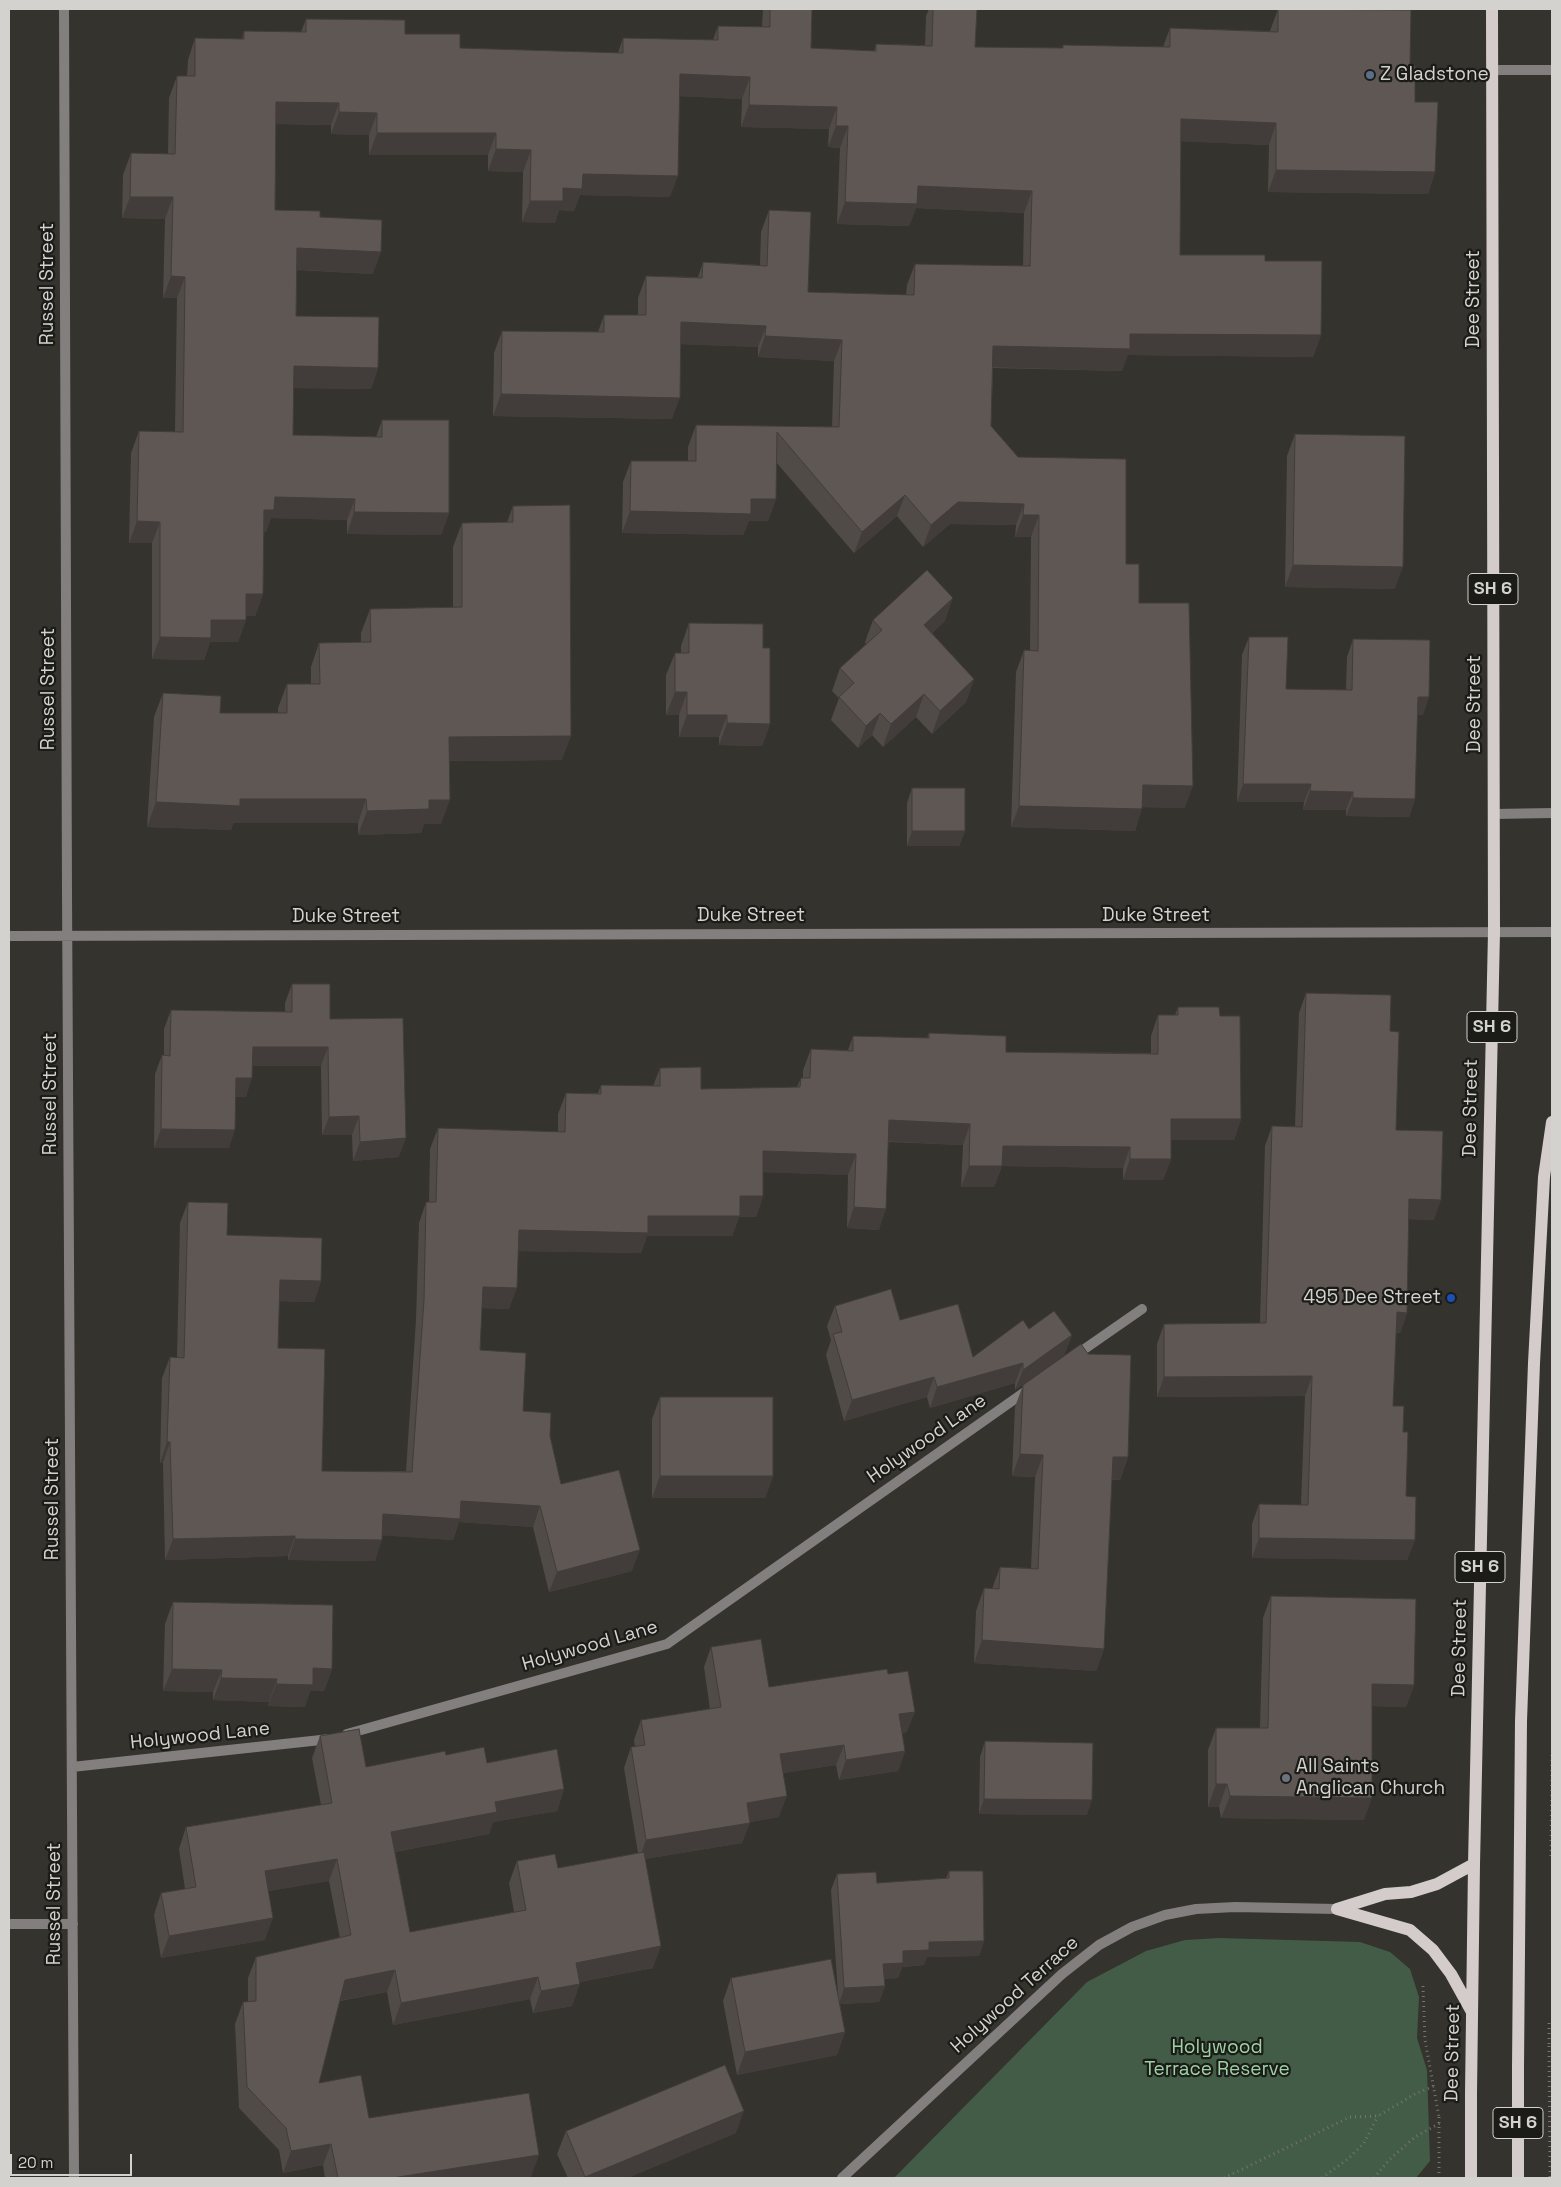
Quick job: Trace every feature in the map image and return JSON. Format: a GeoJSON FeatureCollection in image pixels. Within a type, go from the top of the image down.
{"type":"FeatureCollection","features":[{"type":"Feature","properties":{"kind":"main road","name":"Dee Street"},"geometry":{"type":"LineString","coordinates":[[1471,2178],[1474,1864],[1494,932],[1492,9]]}},
{"type":"Feature","properties":{"kind":"main road","name":"SH 6"},"geometry":{"type":"LineString","coordinates":[[1518,2178],[1522,1721],[1532,1412],[1544,1177],[1552,1122]]}},
{"type":"Feature","properties":{"kind":"main road"},"geometry":{"type":"LineString","coordinates":[[1337,1909],[1385,1894],[1411,1892],[1437,1884],[1474,1864]]}},
{"type":"Feature","properties":{"kind":"main road"},"geometry":{"type":"LineString","coordinates":[[1337,1909],[1410,1930],[1433,1950],[1451,1974],[1473,2014]]}},
{"type":"Feature","properties":{"kind":"street","name":"Russel Street"},"geometry":{"type":"LineString","coordinates":[[64,9],[74,2178]]}},
{"type":"Feature","properties":{"kind":"street"},"geometry":{"type":"LineString","coordinates":[[1493,70],[1552,70]]}},
{"type":"Feature","properties":{"kind":"street"},"geometry":{"type":"LineString","coordinates":[[1494,814],[1552,813]]}},
{"type":"Feature","properties":{"kind":"street","name":"Duke Street"},"geometry":{"type":"LineString","coordinates":[[9,936],[1552,932]]}},
{"type":"Feature","properties":{"kind":"street"},"geometry":{"type":"LineString","coordinates":[[1062,1366],[1142,1309]]}},
{"type":"Feature","properties":{"kind":"street","name":"Holywood Lane"},"geometry":{"type":"LineString","coordinates":[[72,1767],[327,1740],[667,1644],[1038,1382]]}},
{"type":"Feature","properties":{"kind":"street","name":"Holywood Terrace"},"geometry":{"type":"LineString","coordinates":[[842,2178],[1062,1974],[1099,1945],[1132,1927],[1165,1915],[1196,1910],[1235,1908],[1337,1909]]}},
{"type":"Feature","properties":{"kind":"street"},"geometry":{"type":"LineString","coordinates":[[9,1924],[73,1924]]}},
{"type":"Feature","properties":{"kind":"path"},"geometry":{"type":"LineString","coordinates":[[1423,1981],[1425,2040],[1439,2117],[1439,2178]]}},
{"type":"Feature","properties":{"kind":"path"},"geometry":{"type":"LineString","coordinates":[[1549,2046],[1550,2178]]}},
{"type":"Feature","properties":{"kind":"path"},"geometry":{"type":"LineString","coordinates":[[1224,2178],[1350,2117],[1378,2116],[1415,2094],[1434,2086]]}},
{"type":"Feature","properties":{"kind":"path"},"geometry":{"type":"LineString","coordinates":[[1322,2178],[1349,2158],[1364,2143],[1378,2116]]}},
{"type":"Feature","properties":{"kind":"green space","name":"Holywood Terrace Reserve"},"geometry":{"type":"Polygon","coordinates":[[[1219,1938],[1360,1942],[1390,1952],[1410,1969],[1419,1997],[1417,2038],[1427,2070],[1430,2161],[1416,2178],[894,2178],[1087,1982],[1146,1951],[1185,1940],[1219,1938]]]}},
{"type":"Feature","properties":{"kind":"pier"},"geometry":{"type":"Polygon","coordinates":[[[1552,2158],[1552,2178],[1537,2178],[1550,2159],[1552,2158]]]}},
{"type":"Feature","properties":{"kind":"building"},"geometry":{"type":"Polygon","coordinates":[[[770,9],[812,9],[811,48],[876,51],[876,44],[932,46],[933,9],[977,9],[975,47],[1063,48],[1063,45],[1170,47],[1170,28],[1278,32],[1278,9],[1411,10],[1410,66],[1415,66],[1415,102],[1438,102],[1435,172],[1276,170],[1276,123],[1181,119],[1180,255],[1265,255],[1265,261],[1322,261],[1321,335],[1130,334],[1130,349],[993,346],[991,426],[1018,457],[1126,459],[1126,564],[1139,564],[1139,603],[1189,603],[1193,786],[1143,785],[1142,809],[1019,806],[1024,650],[1038,651],[1039,515],[1023,515],[1024,504],[958,502],[931,525],[905,495],[862,532],[777,432],[776,499],[751,499],[751,514],[630,511],[631,461],[696,461],[696,425],[839,427],[842,340],[765,336],[766,326],[681,322],[680,398],[501,394],[502,331],[604,332],[604,315],[646,315],[646,276],[702,278],[703,262],[767,266],[769,210],[811,212],[808,292],[914,295],[915,264],[1030,266],[1032,191],[918,186],[917,204],[845,202],[848,126],[836,126],[837,107],[749,105],[750,77],[680,74],[678,176],[583,174],[582,189],[563,188],[563,201],[530,201],[531,150],[496,149],[496,133],[377,133],[377,113],[339,112],[339,103],[276,102],[275,210],[320,211],[320,217],[382,220],[381,252],[297,248],[296,316],[379,317],[378,368],[294,366],[293,435],[382,437],[382,420],[449,420],[449,513],[354,512],[355,499],[275,497],[274,510],[264,510],[263,594],[246,594],[246,620],[211,620],[211,638],[160,637],[160,522],[137,521],[139,431],[183,432],[185,277],[171,276],[173,197],[130,197],[131,153],[175,154],[177,76],[195,76],[195,38],[244,39],[244,31],[306,32],[306,19],[405,20],[405,34],[460,34],[460,48],[623,53],[623,38],[718,40],[718,26],[770,27],[770,9]]]}},
{"type":"Feature","properties":{"kind":"building"},"geometry":{"type":"Polygon","coordinates":[[[1295,434],[1405,436],[1403,567],[1293,565],[1295,434]]]}},
{"type":"Feature","properties":{"kind":"building"},"geometry":{"type":"Polygon","coordinates":[[[570,505],[571,736],[449,737],[450,800],[429,800],[429,809],[367,811],[366,799],[240,799],[240,806],[156,802],[163,693],[221,696],[220,713],[287,713],[287,684],[320,684],[319,643],[371,642],[370,609],[462,607],[462,523],[513,522],[513,506],[570,505]]]}},
{"type":"Feature","properties":{"kind":"building"},"geometry":{"type":"Polygon","coordinates":[[[927,570],[953,598],[924,625],[974,679],[940,711],[924,694],[891,724],[880,713],[866,726],[839,697],[854,683],[840,668],[882,630],[873,620],[927,570]]]}},
{"type":"Feature","properties":{"kind":"building"},"geometry":{"type":"Polygon","coordinates":[[[689,623],[763,624],[763,648],[770,648],[770,724],[727,723],[727,715],[687,715],[687,692],[675,692],[675,653],[689,653],[689,623]]]}},
{"type":"Feature","properties":{"kind":"building"},"geometry":{"type":"Polygon","coordinates":[[[1249,637],[1288,637],[1286,689],[1352,690],[1353,639],[1430,640],[1429,697],[1418,697],[1415,799],[1353,798],[1353,792],[1310,791],[1311,784],[1243,784],[1249,637]]]}},
{"type":"Feature","properties":{"kind":"building"},"geometry":{"type":"Polygon","coordinates":[[[912,788],[965,788],[965,831],[912,831],[912,788]]]}},
{"type":"Feature","properties":{"kind":"building"},"geometry":{"type":"Polygon","coordinates":[[[292,984],[330,984],[330,1019],[403,1018],[406,1138],[360,1142],[359,1116],[329,1117],[328,1047],[253,1047],[252,1078],[236,1078],[235,1130],[161,1129],[162,1055],[170,1056],[171,1010],[292,1012],[292,984]]]}},
{"type":"Feature","properties":{"kind":"building"},"geometry":{"type":"Polygon","coordinates":[[[1306,993],[1391,995],[1390,1031],[1399,1032],[1396,1130],[1443,1131],[1441,1200],[1409,1199],[1407,1313],[1397,1312],[1393,1406],[1404,1406],[1403,1432],[1408,1432],[1406,1496],[1416,1497],[1415,1540],[1259,1538],[1259,1504],[1308,1505],[1312,1376],[1164,1377],[1164,1324],[1266,1323],[1272,1126],[1302,1127],[1306,993]]]}},
{"type":"Feature","properties":{"kind":"building"},"geometry":{"type":"Polygon","coordinates":[[[1178,1007],[1219,1007],[1220,1016],[1240,1016],[1241,1119],[1171,1119],[1171,1159],[1130,1159],[1130,1147],[1003,1146],[1002,1166],[969,1166],[970,1124],[889,1120],[886,1209],[854,1207],[856,1154],[763,1151],[763,1196],[740,1196],[740,1216],[648,1216],[648,1233],[519,1230],[517,1288],[483,1287],[480,1350],[526,1353],[523,1411],[551,1413],[550,1436],[561,1484],[619,1470],[640,1550],[557,1572],[540,1506],[461,1501],[460,1519],[383,1514],[382,1540],[295,1539],[295,1536],[173,1539],[170,1442],[167,1442],[170,1357],[184,1358],[188,1202],[228,1203],[227,1235],[322,1238],[321,1281],[280,1280],[278,1348],[325,1349],[322,1471],[412,1472],[424,1300],[426,1202],[436,1202],[438,1128],[565,1132],[566,1093],[601,1094],[601,1085],[660,1086],[660,1068],[701,1067],[701,1089],[800,1087],[801,1078],[810,1078],[811,1049],[853,1051],[853,1036],[929,1038],[929,1033],[1006,1036],[1006,1052],[1158,1054],[1158,1015],[1178,1015],[1178,1007]]]}},
{"type":"Feature","properties":{"kind":"building"},"geometry":{"type":"Polygon","coordinates":[[[891,1289],[900,1320],[958,1304],[973,1357],[1023,1320],[1029,1329],[1054,1311],[1072,1335],[1023,1370],[1023,1363],[937,1387],[934,1377],[852,1400],[833,1334],[842,1332],[835,1306],[891,1289]]]}},
{"type":"Feature","properties":{"kind":"building"},"geometry":{"type":"Polygon","coordinates":[[[1081,1344],[1088,1354],[1131,1355],[1128,1457],[1113,1457],[1104,1649],[982,1640],[984,1588],[999,1589],[1000,1567],[1038,1569],[1043,1455],[1020,1454],[1023,1385],[1081,1344]]]}},
{"type":"Feature","properties":{"kind":"building"},"geometry":{"type":"Polygon","coordinates":[[[660,1397],[773,1397],[773,1476],[660,1476],[660,1397]]]}},
{"type":"Feature","properties":{"kind":"building"},"geometry":{"type":"Polygon","coordinates":[[[1271,1596],[1416,1599],[1414,1685],[1372,1684],[1372,1798],[1230,1796],[1227,1784],[1216,1784],[1216,1728],[1268,1728],[1271,1596]]]}},
{"type":"Feature","properties":{"kind":"building"},"geometry":{"type":"Polygon","coordinates":[[[173,1602],[333,1605],[332,1669],[313,1668],[313,1685],[276,1684],[277,1679],[221,1678],[222,1670],[172,1669],[173,1602]]]}},
{"type":"Feature","properties":{"kind":"building"},"geometry":{"type":"Polygon","coordinates":[[[761,1639],[769,1687],[887,1669],[888,1674],[908,1671],[915,1712],[899,1714],[905,1751],[846,1760],[844,1745],[780,1754],[787,1796],[747,1803],[750,1823],[646,1840],[631,1747],[645,1745],[641,1720],[721,1707],[711,1647],[761,1639]]]}},
{"type":"Feature","properties":{"kind":"building"},"geometry":{"type":"Polygon","coordinates":[[[359,1729],[366,1767],[445,1751],[446,1755],[484,1747],[487,1763],[557,1749],[564,1789],[495,1802],[497,1812],[391,1832],[410,1932],[526,1910],[517,1861],[555,1854],[558,1868],[644,1852],[661,1946],[576,1963],[580,1984],[541,1991],[538,1977],[401,2003],[395,1970],[345,1980],[319,2083],[361,2075],[369,2118],[529,2093],[539,2155],[392,2178],[338,2178],[331,2144],[291,2151],[286,2128],[247,2087],[243,2002],[256,2001],[256,1957],[351,1935],[337,1859],[265,1871],[273,1918],[169,1936],[161,1893],[196,1887],[186,1827],[332,1803],[320,1736],[359,1729]]]}},
{"type":"Feature","properties":{"kind":"building"},"geometry":{"type":"Polygon","coordinates":[[[985,1741],[1093,1743],[1092,1800],[984,1799],[985,1741]]]}},
{"type":"Feature","properties":{"kind":"building"},"geometry":{"type":"Polygon","coordinates":[[[949,1871],[983,1871],[984,1941],[929,1942],[929,1950],[903,1951],[903,1963],[883,1964],[885,1986],[844,1988],[837,1874],[876,1872],[877,1883],[949,1878],[949,1871]]]}},
{"type":"Feature","properties":{"kind":"building"},"geometry":{"type":"Polygon","coordinates":[[[831,1959],[845,2032],[745,2052],[731,1978],[831,1959]]]}},
{"type":"Feature","properties":{"kind":"building"},"geometry":{"type":"Polygon","coordinates":[[[725,2065],[744,2111],[585,2177],[566,2131],[725,2065]]]}},
{"type":"Feature","properties":{"kind":"place","name":"Z Gladstone"},"geometry":{"type":"Point","coordinates":[1370,75]}},
{"type":"Feature","properties":{"kind":"place","name":"495 Dee Street"},"geometry":{"type":"Point","coordinates":[1451,1298]}},
{"type":"Feature","properties":{"kind":"place","name":"All Saints Anglican Church"},"geometry":{"type":"Point","coordinates":[1286,1778]}}]}
